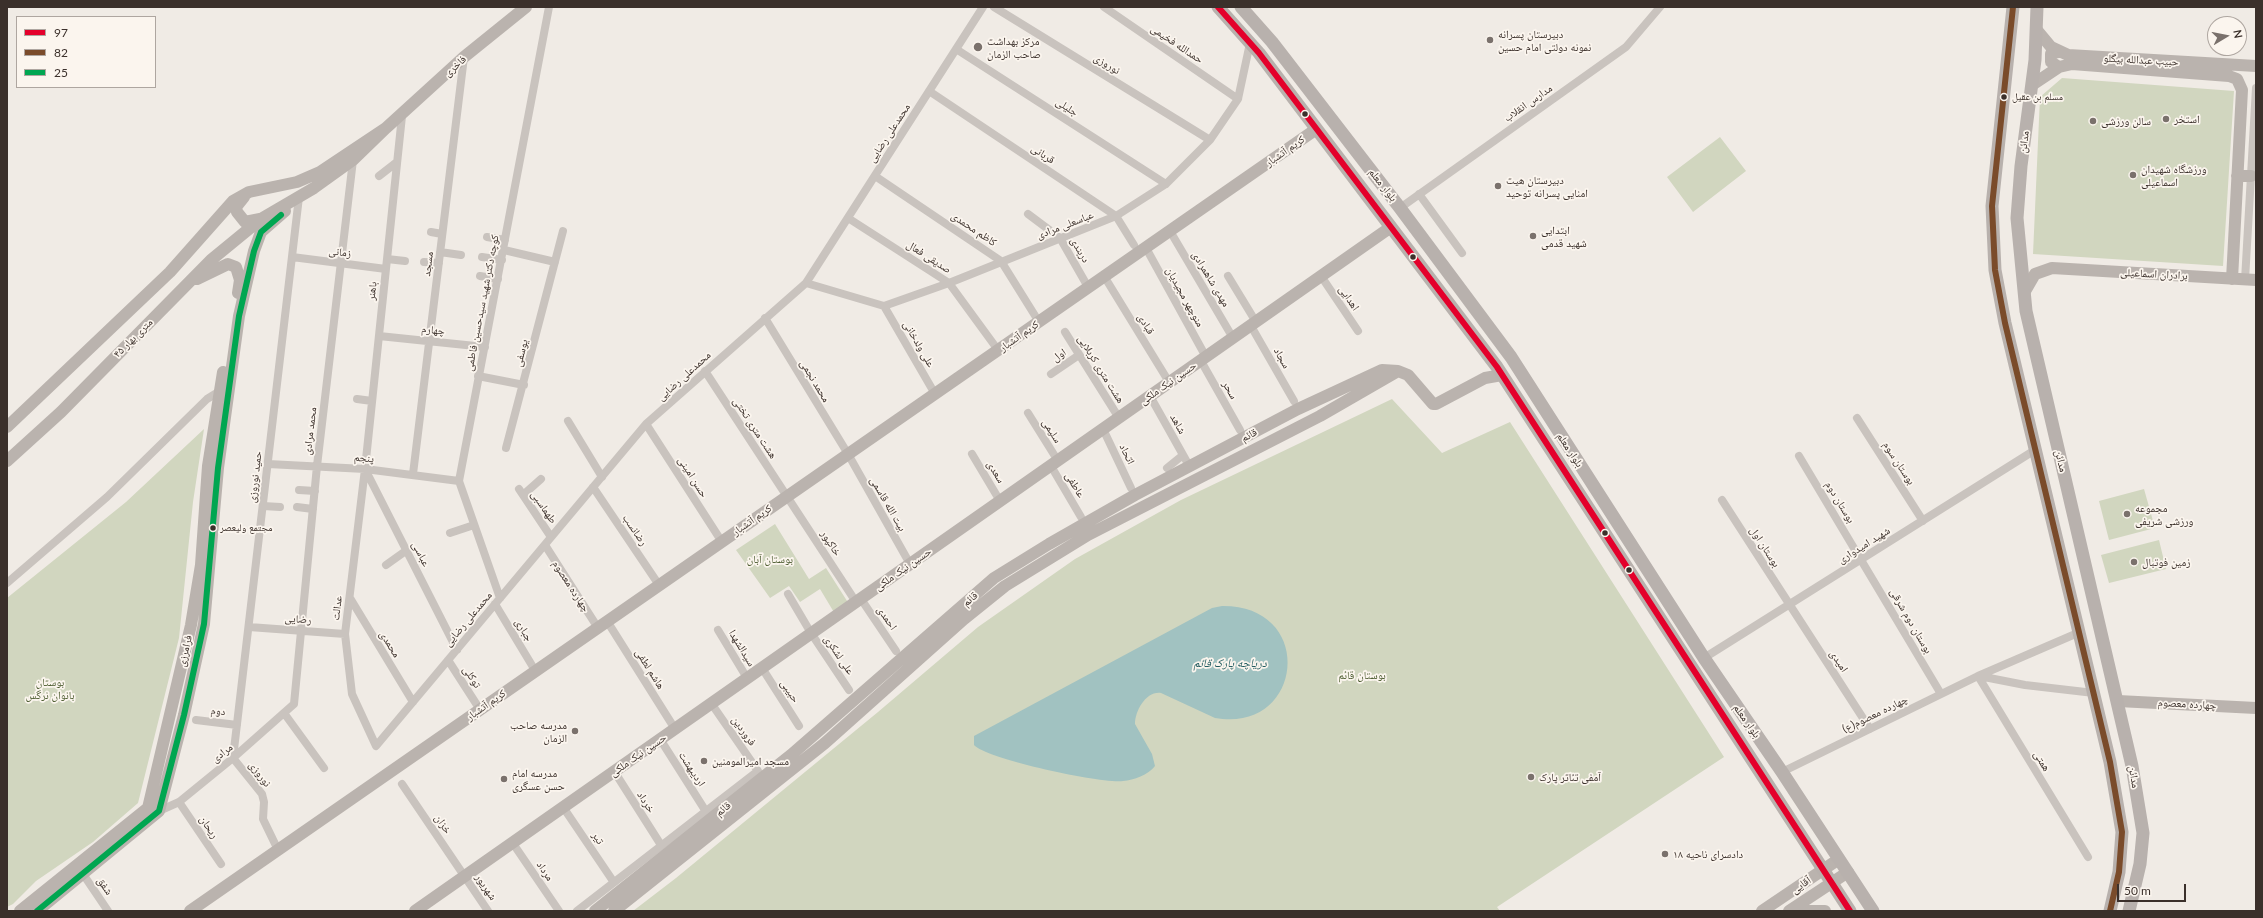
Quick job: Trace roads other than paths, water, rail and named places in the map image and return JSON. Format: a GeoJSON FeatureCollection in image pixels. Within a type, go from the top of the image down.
{"type":"FeatureCollection","features":[{"type":"Feature","properties":{"kind":"main road","name":"بلوار معلم"},"geometry":{"type":"LineString","coordinates":[[1218,7],[1250,44],[1391,227],[1502,375],[1850,911]]}},
{"type":"Feature","properties":{"kind":"main road","name":"بلوار معلم"},"geometry":{"type":"LineString","coordinates":[[1241,7],[1272,42],[1400,208],[1511,357],[1704,658],[1782,772],[1873,911]]}},
{"type":"Feature","properties":{"kind":"main road","name":"مدائن"},"geometry":{"type":"LineString","coordinates":[[2014,7],[1992,206],[1995,270],[2005,323],[2110,762],[2122,832],[2119,872],[2110,911]]}},
{"type":"Feature","properties":{"kind":"main road","name":"مدائن"},"geometry":{"type":"LineString","coordinates":[[2037,7],[2032,85],[2021,166],[2018,218],[2024,293],[2036,354],[2132,766],[2142,833],[2140,864],[2129,911]]}},
{"type":"Feature","properties":{"kind":"street","name":"فاخری"},"geometry":{"type":"LineString","coordinates":[[249,192],[297,182],[320,172],[386,128],[402,116],[464,57],[526,7]]}},
{"type":"Feature","properties":{"kind":"street","name":"کوچه دکتر شهید سیدحسین فاطمی"},"geometry":{"type":"LineString","coordinates":[[498,601],[459,481],[549,7]]}},
{"type":"Feature","properties":{"kind":"street","name":"محمدعلی رضایی"},"geometry":{"type":"LineString","coordinates":[[376,746],[646,424],[806,283],[983,7]]}},
{"type":"Feature","properties":{"kind":"street","name":"نوروزی"},"geometry":{"type":"LineString","coordinates":[[994,7],[1210,140]]}},
{"type":"Feature","properties":{"kind":"street","name":"حمدالله فخیمی"},"geometry":{"type":"LineString","coordinates":[[1104,7],[1238,98]]}},
{"type":"Feature","properties":{"kind":"street","name":"مدارس انقلاب"},"geometry":{"type":"LineString","coordinates":[[1400,208],[1626,47],[1660,7]]}},
{"type":"Feature","properties":{"kind":"street"},"geometry":{"type":"LineString","coordinates":[[2036,29],[2058,52],[2051,54],[2050,58],[2051,62],[2059,67]]}},
{"type":"Feature","properties":{"kind":"street","name":"عباسعلی مرادی"},"geometry":{"type":"LineString","coordinates":[[884,306],[949,283],[1116,216],[1166,184],[1210,140],[1238,98],[1250,44]]}},
{"type":"Feature","properties":{"kind":"street","name":"جلیلی"},"geometry":{"type":"LineString","coordinates":[[956,49],[1166,184]]}},
{"type":"Feature","properties":{"kind":"street","name":"حبیب عبدالله بیگلو"},"geometry":{"type":"LineString","coordinates":[[2058,52],[2068,55],[2256,66]]}},
{"type":"Feature","properties":{"kind":"street","name":"مسجد"},"geometry":{"type":"LineString","coordinates":[[413,474],[464,57]]}},
{"type":"Feature","properties":{"kind":"street","name":"حبیب عبدالله بیگلو"},"geometry":{"type":"LineString","coordinates":[[2032,85],[2059,67],[2072,64],[2234,76],[2240,82],[2242,90],[2237,176]]}},
{"type":"Feature","properties":{"kind":"street"},"geometry":{"type":"LineString","coordinates":[[2251,280],[2251,176],[2256,88]]}},
{"type":"Feature","properties":{"kind":"street","name":"قربانی"},"geometry":{"type":"LineString","coordinates":[[929,91],[1116,216],[1140,246]]}},
{"type":"Feature","properties":{"kind":"street","name":"باهنر"},"geometry":{"type":"LineString","coordinates":[[365,469],[402,116]]}},
{"type":"Feature","properties":{"kind":"street","name":"فاخری"},"geometry":{"type":"LineString","coordinates":[[261,219],[299,197],[353,160],[386,128]]}},
{"type":"Feature","properties":{"kind":"street","name":"کریم آتشبار"},"geometry":{"type":"LineString","coordinates":[[190,911],[1039,322],[1104,276],[1140,246],[1170,231],[1315,130]]}},
{"type":"Feature","properties":{"kind":"street","name":"محمد مرادی"},"geometry":{"type":"LineString","coordinates":[[294,704],[317,466],[353,160]]}},
{"type":"Feature","properties":{"kind":"street"},"geometry":{"type":"LineString","coordinates":[[379,176],[397,162]]}},
{"type":"Feature","properties":{"kind":"street","name":"کاظم محمدی"},"geometry":{"type":"LineString","coordinates":[[874,176],[1001,261],[1039,322]]}},
{"type":"Feature","properties":{"kind":"street"},"geometry":{"type":"LineString","coordinates":[[2232,279],[2237,176],[2251,176]]}},
{"type":"Feature","properties":{"kind":"street"},"geometry":{"type":"LineString","coordinates":[[249,192],[236,207],[237,212],[245,222],[261,219]]}},
{"type":"Feature","properties":{"kind":"street","name":"۴۵ متری بهار"},"geometry":{"type":"LineString","coordinates":[[7,427],[170,272],[233,201],[249,192]]}},
{"type":"Feature","properties":{"kind":"street"},"geometry":{"type":"LineString","coordinates":[[1420,194],[1462,253]]}},
{"type":"Feature","properties":{"kind":"street","name":"حمید نوروزی"},"geometry":{"type":"LineString","coordinates":[[234,758],[299,197]]}},
{"type":"Feature","properties":{"kind":"street","name":"فرامرزی"},"geometry":{"type":"LineString","coordinates":[[159,811],[184,715],[204,624],[218,468],[239,316],[254,251],[261,232],[299,197]]}},
{"type":"Feature","properties":{"kind":"street","name":"دربندی"},"geometry":{"type":"LineString","coordinates":[[1028,214],[1060,238],[1088,287]]}},
{"type":"Feature","properties":{"kind":"street","name":"صدیقی فعال"},"geometry":{"type":"LineString","coordinates":[[848,218],[949,283],[998,350]]}},
{"type":"Feature","properties":{"kind":"street","name":"۴۵ متری بهار"},"geometry":{"type":"LineString","coordinates":[[7,461],[60,412],[211,260],[261,219]]}},
{"type":"Feature","properties":{"kind":"street","name":"حسین نیک ملکی"},"geometry":{"type":"LineString","coordinates":[[415,911],[1391,227]]}},
{"type":"Feature","properties":{"kind":"street","name":"یوسفی"},"geometry":{"type":"LineString","coordinates":[[506,448],[524,385],[563,231]]}},
{"type":"Feature","properties":{"kind":"street","name":"مهدی شاهمرادی"},"geometry":{"type":"LineString","coordinates":[[1170,231],[1233,338]]}},
{"type":"Feature","properties":{"kind":"street"},"geometry":{"type":"LineString","coordinates":[[431,232],[442,234]]}},
{"type":"Feature","properties":{"kind":"street"},"geometry":{"type":"LineString","coordinates":[[487,237],[505,240]]}},
{"type":"Feature","properties":{"kind":"street","name":"منوچهر مجیدیان"},"geometry":{"type":"LineString","coordinates":[[1140,246],[1203,359]]}},
{"type":"Feature","properties":{"kind":"street"},"geometry":{"type":"LineString","coordinates":[[504,250],[555,262]]}},
{"type":"Feature","properties":{"kind":"street"},"geometry":{"type":"LineString","coordinates":[[440,252],[461,255]]}},
{"type":"Feature","properties":{"kind":"street","name":"زمانی"},"geometry":{"type":"LineString","coordinates":[[292,257],[386,269]]}},
{"type":"Feature","properties":{"kind":"street"},"geometry":{"type":"LineString","coordinates":[[482,257],[502,260]]}},
{"type":"Feature","properties":{"kind":"street"},"geometry":{"type":"LineString","coordinates":[[387,259],[405,261]]}},
{"type":"Feature","properties":{"kind":"street"},"geometry":{"type":"LineString","coordinates":[[424,262],[439,263]]}},
{"type":"Feature","properties":{"kind":"street","name":"فرامرزی"},"geometry":{"type":"LineString","coordinates":[[20,911],[148,808],[191,625],[201,565],[208,466],[230,329],[240,286],[236,267],[228,264],[184,287]]}},
{"type":"Feature","properties":{"kind":"street","name":"برادران اسماعیلی"},"geometry":{"type":"LineString","coordinates":[[2024,293],[2035,274],[2052,268],[2251,280]]}},
{"type":"Feature","properties":{"kind":"street"},"geometry":{"type":"LineString","coordinates":[[480,276],[498,279]]}},
{"type":"Feature","properties":{"kind":"street","name":"قبادی"},"geometry":{"type":"LineString","coordinates":[[1104,276],[1169,382]]}},
{"type":"Feature","properties":{"kind":"street","name":"سجاد"},"geometry":{"type":"LineString","coordinates":[[1228,276],[1294,401]]}},
{"type":"Feature","properties":{"kind":"street","name":"اهدایی"},"geometry":{"type":"LineString","coordinates":[[1321,276],[1358,331]]}},
{"type":"Feature","properties":{"kind":"street"},"geometry":{"type":"LineString","coordinates":[[806,283],[884,306]]}},
{"type":"Feature","properties":{"kind":"street","name":"علی ولدخانی"},"geometry":{"type":"LineString","coordinates":[[884,306],[935,394]]}},
{"type":"Feature","properties":{"kind":"street","name":"محمد نجمی"},"geometry":{"type":"LineString","coordinates":[[765,318],[848,454]]}},
{"type":"Feature","properties":{"kind":"street","name":"هشت متری کربلایی"},"geometry":{"type":"LineString","coordinates":[[1065,332],[1119,418]]}},
{"type":"Feature","properties":{"kind":"street","name":"چهارم"},"geometry":{"type":"LineString","coordinates":[[379,336],[485,347]]}},
{"type":"Feature","properties":{"kind":"street","name":"اول"},"geometry":{"type":"LineString","coordinates":[[1051,374],[1079,355]]}},
{"type":"Feature","properties":{"kind":"street","name":"سحر"},"geometry":{"type":"LineString","coordinates":[[1203,359],[1240,430]]}},
{"type":"Feature","properties":{"kind":"street","name":"قائم"},"geometry":{"type":"LineString","coordinates":[[595,911],[791,755],[994,578],[1091,519],[1298,409],[1382,370],[1398,371]]}},
{"type":"Feature","properties":{"kind":"street","name":"هشت متری تختی"},"geometry":{"type":"LineString","coordinates":[[705,371],[787,496]]}},
{"type":"Feature","properties":{"kind":"street"},"geometry":{"type":"LineString","coordinates":[[1398,371],[1412,379],[1433,404],[1436,404],[1485,378],[1502,375]]}},
{"type":"Feature","properties":{"kind":"street","name":"قائم"},"geometry":{"type":"LineString","coordinates":[[614,911],[824,744],[964,619],[1005,586],[1088,535],[1320,416],[1398,371]]}},
{"type":"Feature","properties":{"kind":"street"},"geometry":{"type":"LineString","coordinates":[[478,376],[524,385]]}},
{"type":"Feature","properties":{"kind":"street"},"geometry":{"type":"LineString","coordinates":[[7,583],[107,497],[207,399],[220,391]]}},
{"type":"Feature","properties":{"kind":"street","name":"شاهد"},"geometry":{"type":"LineString","coordinates":[[1150,396],[1185,459],[1167,468]]}},
{"type":"Feature","properties":{"kind":"street"},"geometry":{"type":"LineString","coordinates":[[356,399],[372,401]]}},
{"type":"Feature","properties":{"kind":"street","name":"سلیمی"},"geometry":{"type":"LineString","coordinates":[[1028,413],[1054,463]]}},
{"type":"Feature","properties":{"kind":"street","name":"بوستان سوم"},"geometry":{"type":"LineString","coordinates":[[1857,418],[1923,521]]}},
{"type":"Feature","properties":{"kind":"street"},"geometry":{"type":"LineString","coordinates":[[568,421],[602,477]]}},
{"type":"Feature","properties":{"kind":"street","name":"حسن امینی"},"geometry":{"type":"LineString","coordinates":[[646,424],[722,542]]}},
{"type":"Feature","properties":{"kind":"street","name":"اتحاد"},"geometry":{"type":"LineString","coordinates":[[1103,429],[1131,488]]}},
{"type":"Feature","properties":{"kind":"street","name":"شهيد امیدواری"},"geometry":{"type":"LineString","coordinates":[[1704,658],[2035,450]]}},
{"type":"Feature","properties":{"kind":"street","name":"بیت الله قاسمی"},"geometry":{"type":"LineString","coordinates":[[848,454],[910,564]]}},
{"type":"Feature","properties":{"kind":"street","name":"سعدی"},"geometry":{"type":"LineString","coordinates":[[972,454],[1000,501]]}},
{"type":"Feature","properties":{"kind":"street","name":"بوستان دوم"},"geometry":{"type":"LineString","coordinates":[[1799,456],[1862,559]]}},
{"type":"Feature","properties":{"kind":"street","name":"عاطفی"},"geometry":{"type":"LineString","coordinates":[[1054,463],[1081,517]]}},
{"type":"Feature","properties":{"kind":"street","name":"پنجم"},"geometry":{"type":"LineString","coordinates":[[268,464],[365,469],[459,481]]}},
{"type":"Feature","properties":{"kind":"street","name":"عباسی"},"geometry":{"type":"LineString","coordinates":[[365,469],[457,650]]}},
{"type":"Feature","properties":{"kind":"street","name":"عدالت"},"geometry":{"type":"LineString","coordinates":[[365,469],[345,634],[352,694],[376,746]]}},
{"type":"Feature","properties":{"kind":"street","name":"طهماسبی"},"geometry":{"type":"LineString","coordinates":[[541,479],[521,492],[551,537]]}},
{"type":"Feature","properties":{"kind":"street","name":"رضانسب"},"geometry":{"type":"LineString","coordinates":[[593,487],[659,585]]}},
{"type":"Feature","properties":{"kind":"street"},"geometry":{"type":"LineString","coordinates":[[299,490],[315,492]]}},
{"type":"Feature","properties":{"kind":"street","name":"خاکپور"},"geometry":{"type":"LineString","coordinates":[[787,496],[858,600]]}},
{"type":"Feature","properties":{"kind":"street","name":"بوستان اول"},"geometry":{"type":"LineString","coordinates":[[1722,500],[1789,605]]}},
{"type":"Feature","properties":{"kind":"street"},"geometry":{"type":"LineString","coordinates":[[263,506],[280,507]]}},
{"type":"Feature","properties":{"kind":"street"},"geometry":{"type":"LineString","coordinates":[[297,507],[313,509]]}},
{"type":"Feature","properties":{"kind":"street"},"geometry":{"type":"LineString","coordinates":[[450,533],[474,525]]}},
{"type":"Feature","properties":{"kind":"street","name":"چهارده معصوم"},"geometry":{"type":"LineString","coordinates":[[545,545],[603,624]]}},
{"type":"Feature","properties":{"kind":"street"},"geometry":{"type":"LineString","coordinates":[[386,565],[407,550]]}},
{"type":"Feature","properties":{"kind":"street","name":"بوستان دوم شرقی"},"geometry":{"type":"LineString","coordinates":[[1862,559],[1941,694]]}},
{"type":"Feature","properties":{"kind":"street","name":"علی لشکری"},"geometry":{"type":"LineString","coordinates":[[788,594],[811,633],[849,690]]}},
{"type":"Feature","properties":{"kind":"street","name":"محمدی"},"geometry":{"type":"LineString","coordinates":[[349,598],[413,702]]}},
{"type":"Feature","properties":{"kind":"street","name":"احمدی"},"geometry":{"type":"LineString","coordinates":[[858,600],[896,651]]}},
{"type":"Feature","properties":{"kind":"street","name":"جباری"},"geometry":{"type":"LineString","coordinates":[[498,601],[533,667]]}},
{"type":"Feature","properties":{"kind":"street","name":"امیدی"},"geometry":{"type":"LineString","coordinates":[[1789,605],[1870,729]]}},
{"type":"Feature","properties":{"kind":"street","name":"هاشم لطفی"},"geometry":{"type":"LineString","coordinates":[[603,624],[675,729]]}},
{"type":"Feature","properties":{"kind":"street","name":"رضایی"},"geometry":{"type":"LineString","coordinates":[[249,627],[345,634]]}},
{"type":"Feature","properties":{"kind":"street","name":"سیدالشهدا"},"geometry":{"type":"LineString","coordinates":[[718,630],[747,678]]}},
{"type":"Feature","properties":{"kind":"street","name":"چهارده معصوم(ع)"},"geometry":{"type":"LineString","coordinates":[[1782,772],[1978,676],[2080,632]]}},
{"type":"Feature","properties":{"kind":"street","name":"توکلی"},"geometry":{"type":"LineString","coordinates":[[448,660],[477,705]]}},
{"type":"Feature","properties":{"kind":"street","name":"حبیبی"},"geometry":{"type":"LineString","coordinates":[[762,668],[799,726]]}},
{"type":"Feature","properties":{"kind":"street"},"geometry":{"type":"LineString","coordinates":[[1978,676],[2025,685],[2094,693]]}},
{"type":"Feature","properties":{"kind":"street","name":"همتی"},"geometry":{"type":"LineString","coordinates":[[1978,676],[2088,857]]}},
{"type":"Feature","properties":{"kind":"street","name":"چهارده معصوم"},"geometry":{"type":"LineString","coordinates":[[2118,701],[2256,708]]}},
{"type":"Feature","properties":{"kind":"street","name":"فروردین"},"geometry":{"type":"LineString","coordinates":[[705,810],[758,771],[711,703]]}},
{"type":"Feature","properties":{"kind":"street","name":"مرادی"},"geometry":{"type":"LineString","coordinates":[[159,811],[179,802],[234,758],[294,704]]}},
{"type":"Feature","properties":{"kind":"street"},"geometry":{"type":"LineString","coordinates":[[284,714],[324,768]]}},
{"type":"Feature","properties":{"kind":"street","name":"دوم"},"geometry":{"type":"LineString","coordinates":[[196,720],[237,724]]}},
{"type":"Feature","properties":{"kind":"street","name":"اردیبهشت"},"geometry":{"type":"LineString","coordinates":[[660,739],[705,810]]}},
{"type":"Feature","properties":{"kind":"street","name":"نوروزی"},"geometry":{"type":"LineString","coordinates":[[234,758],[262,794],[264,802],[263,819],[278,850]]}},
{"type":"Feature","properties":{"kind":"street","name":"خرداد"},"geometry":{"type":"LineString","coordinates":[[614,772],[661,845]]}},
{"type":"Feature","properties":{"kind":"street","name":"خزان"},"geometry":{"type":"LineString","coordinates":[[402,784],[465,876]]}},
{"type":"Feature","properties":{"kind":"street","name":"ریحان"},"geometry":{"type":"LineString","coordinates":[[179,802],[221,864]]}},
{"type":"Feature","properties":{"kind":"street","name":"تیر"},"geometry":{"type":"LineString","coordinates":[[563,807],[614,881]]}},
{"type":"Feature","properties":{"kind":"street"},"geometry":{"type":"LineString","coordinates":[[578,911],[705,810]]}},
{"type":"Feature","properties":{"kind":"street"},"geometry":{"type":"LineString","coordinates":[[37,911],[50,907],[83,874],[159,811]]}},
{"type":"Feature","properties":{"kind":"street","name":"مرداد"},"geometry":{"type":"LineString","coordinates":[[512,842],[559,911]]}},
{"type":"Feature","properties":{"kind":"street"},"geometry":{"type":"LineString","coordinates":[[1804,882],[1812,865],[1812,851]]}},
{"type":"Feature","properties":{"kind":"street","name":"آقایی"},"geometry":{"type":"LineString","coordinates":[[1762,911],[1839,859]]}},
{"type":"Feature","properties":{"kind":"street","name":"آقایی"},"geometry":{"type":"LineString","coordinates":[[1789,911],[1848,872]]}},
{"type":"Feature","properties":{"kind":"street","name":"شفق"},"geometry":{"type":"LineString","coordinates":[[83,874],[108,911]]}},
{"type":"Feature","properties":{"kind":"street","name":"شهریور"},"geometry":{"type":"LineString","coordinates":[[465,876],[488,911]]}},
{"type":"Feature","properties":{"kind":"street"},"geometry":{"type":"LineString","coordinates":[[1797,911],[1825,911]]}},
{"type":"Feature","properties":{"kind":"water","name":"دریاچه پارک قائم"},"geometry":{"type":"Polygon","coordinates":[[[1222,606],[1253,611],[1274,625],[1285,645],[1288,668],[1281,689],[1267,707],[1245,718],[1215,718],[1161,693],[1151,695],[1139,708],[1135,724],[1152,754],[1155,766],[1149,772],[1132,780],[1111,781],[1070,775],[999,757],[983,751],[974,745],[974,736],[1212,608],[1222,606]]]}},
{"type":"Feature","properties":{"kind":"place","name":"دبیرستان پسرانه نمونه دولتی امام حسین"},"geometry":{"type":"Point","coordinates":[1490,40]}},
{"type":"Feature","properties":{"kind":"place","name":"مرکز بهداشت صاحب الزمان"},"geometry":{"type":"Point","coordinates":[978,47]}},
{"type":"Feature","properties":{"kind":"place","name":"مسلم بن عقیل"},"geometry":{"type":"Point","coordinates":[2004,97]}},
{"type":"Feature","properties":{"kind":"place","name":"استخر"},"geometry":{"type":"Point","coordinates":[2166,119]}},
{"type":"Feature","properties":{"kind":"place","name":"سالن ورزشی"},"geometry":{"type":"Point","coordinates":[2093,121]}},
{"type":"Feature","properties":{"kind":"place","name":"ورزشگاه شهیدان اسماعیلی"},"geometry":{"type":"Point","coordinates":[2133,175]}},
{"type":"Feature","properties":{"kind":"place","name":"دبیرستان هیت امنایی پسرانه توحید"},"geometry":{"type":"Point","coordinates":[1498,186]}},
{"type":"Feature","properties":{"kind":"place","name":"ابتدایی شهید قدمی"},"geometry":{"type":"Point","coordinates":[1533,236]}},
{"type":"Feature","properties":{"kind":"place","name":"مجموعه ورزشی شریفی"},"geometry":{"type":"Point","coordinates":[2127,514]}},
{"type":"Feature","properties":{"kind":"place","name":"مجتمع ولیعصر"},"geometry":{"type":"Point","coordinates":[213,528]}},
{"type":"Feature","properties":{"kind":"place","name":"زمین فوتبال"},"geometry":{"type":"Point","coordinates":[2134,562]}},
{"type":"Feature","properties":{"kind":"place","name":"مدرسه صاحب الزمان"},"geometry":{"type":"Point","coordinates":[575,731]}},
{"type":"Feature","properties":{"kind":"place","name":"مسجد امیرالمومنین"},"geometry":{"type":"Point","coordinates":[704,761]}},
{"type":"Feature","properties":{"kind":"place","name":"آمفی تئاتر پارک"},"geometry":{"type":"Point","coordinates":[1531,777]}},
{"type":"Feature","properties":{"kind":"place","name":"مدرسه امام حسن عسگری"},"geometry":{"type":"Point","coordinates":[504,779]}},
{"type":"Feature","properties":{"kind":"place","name":"دادسرای ناحیه ۱۸"},"geometry":{"type":"Point","coordinates":[1665,854]}},
{"type":"Feature","properties":{"kind":"park label","name":"بوستان آبان"},"geometry":{"type":"Point","coordinates":[770,559]}},
{"type":"Feature","properties":{"kind":"park label","name":"بوستان قائم"},"geometry":{"type":"Point","coordinates":[1362,675]}},
{"type":"Feature","properties":{"kind":"park label","name":"بوستان بانوان نرگس"},"geometry":{"type":"Point","coordinates":[50,688]}}]}
